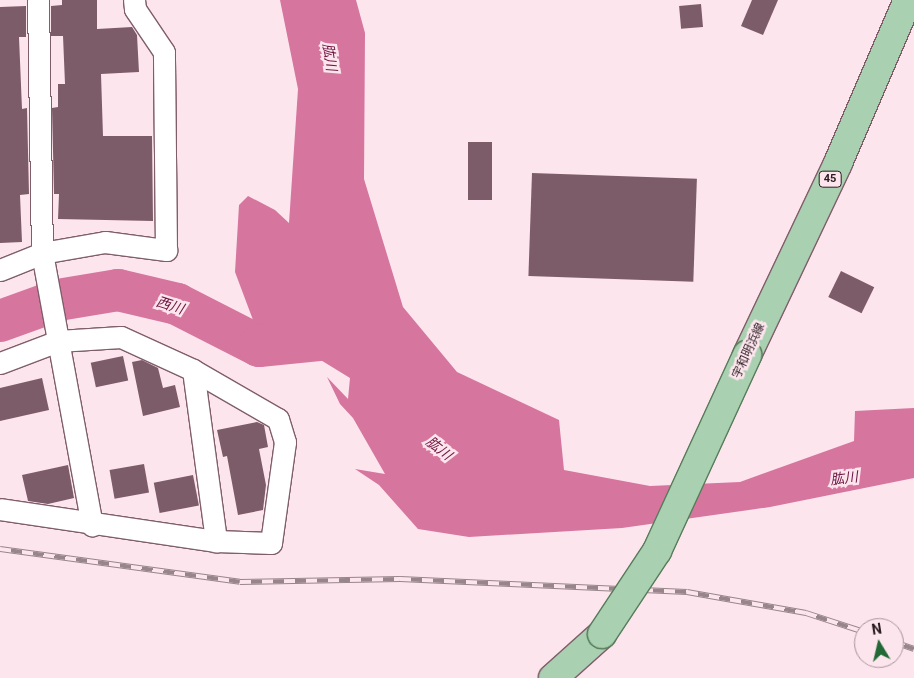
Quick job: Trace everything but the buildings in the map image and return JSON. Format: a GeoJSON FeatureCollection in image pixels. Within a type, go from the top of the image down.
{"type":"FeatureCollection","features":[{"type":"Feature","properties":{"kind":"main road","name":"宇和明浜線"},"geometry":{"type":"LineString","coordinates":[[552,678],[602,634],[656,551],[838,163],[908,0]]}},
{"type":"Feature","properties":{"kind":"street"},"geometry":{"type":"LineString","coordinates":[[38,0],[42,252],[92,525]]}},
{"type":"Feature","properties":{"kind":"street"},"geometry":{"type":"LineString","coordinates":[[0,270],[42,252],[105,242],[166,250],[164,52],[135,9],[134,0]]}},
{"type":"Feature","properties":{"kind":"street"},"geometry":{"type":"LineString","coordinates":[[0,363],[58,341],[121,337],[193,370],[278,419],[285,442],[271,543],[216,541],[92,525],[0,510]]}},
{"type":"Feature","properties":{"kind":"street"},"geometry":{"type":"LineString","coordinates":[[193,370],[216,541]]}},
{"type":"Feature","properties":{"kind":"water","name":"肱川"},"geometry":{"type":"Polygon","coordinates":[[[280,0],[356,0],[365,33],[364,179],[403,307],[457,372],[559,420],[564,470],[650,486],[740,482],[854,441],[855,411],[914,408],[914,478],[770,507],[622,528],[469,537],[418,529],[379,485],[355,469],[385,474],[353,418],[340,404],[327,377],[348,399],[350,378],[306,351],[277,352],[253,320],[235,272],[239,205],[248,196],[275,210],[289,223],[298,89],[280,0]]]}},
{"type":"Feature","properties":{"kind":"waterway","name":"西川"},"geometry":{"type":"LineString","coordinates":[[0,321],[58,300],[118,290],[177,304],[259,346],[329,339]]}},
{"type":"Feature","properties":{"kind":"railway"},"geometry":{"type":"LineString","coordinates":[[0,549],[240,582],[400,579],[687,592],[806,613],[854,629]]}},
{"type":"Feature","properties":{"kind":"railway"},"geometry":{"type":"LineString","coordinates":[[904,646],[914,649]]}}]}
